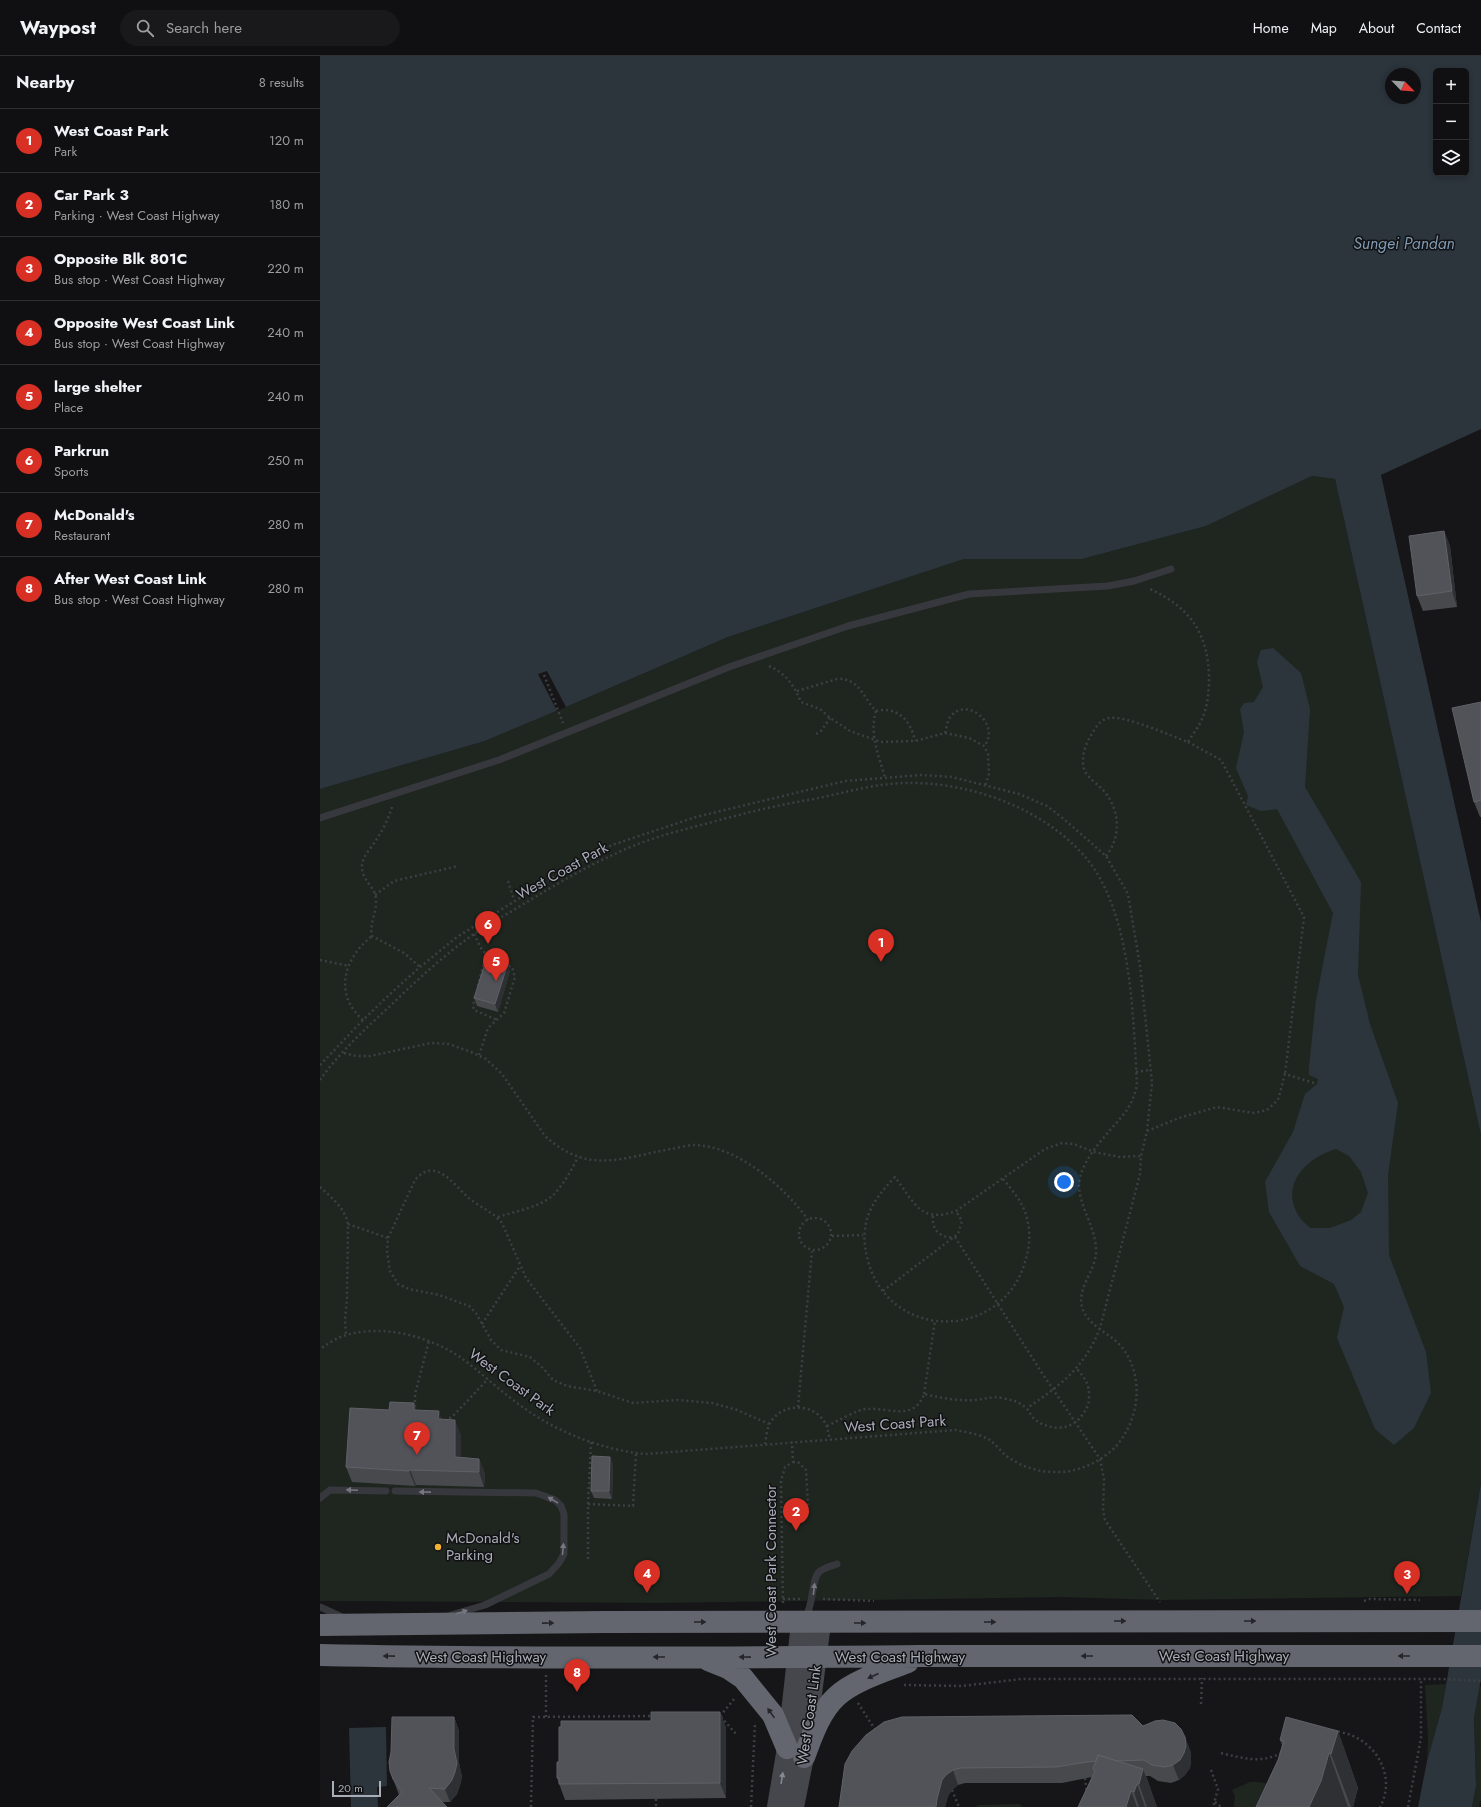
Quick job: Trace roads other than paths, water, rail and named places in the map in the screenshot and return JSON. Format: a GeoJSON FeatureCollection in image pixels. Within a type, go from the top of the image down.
{"type":"FeatureCollection","features":[{"type":"Feature","properties":{"kind":"highway"},"geometry":{"type":"LineString","coordinates":[[320,1625],[425,1623],[1481,1621]]}},
{"type":"Feature","properties":{"kind":"highway","name":"West Coast Highway"},"geometry":{"type":"LineString","coordinates":[[320,1655],[808,1658],[922,1656],[1481,1656]]}},
{"type":"Feature","properties":{"kind":"highway"},"geometry":{"type":"LineString","coordinates":[[698,1657],[728,1668],[743,1678],[748,1695],[772,1715],[795,1752],[836,1697],[871,1676],[922,1656]]}},
{"type":"Feature","properties":{"kind":"main road","name":"West Coast Link"},"geometry":{"type":"LineString","coordinates":[[794,1807],[795,1752],[808,1658],[802,1623]]}},
{"type":"Feature","properties":{"kind":"main road","name":"West Coast Link"},"geometry":{"type":"LineString","coordinates":[[777,1807],[795,1752]]}},
{"type":"Feature","properties":{"kind":"lane"},"geometry":{"type":"LineString","coordinates":[[320,818],[499,760],[729,667],[848,626],[969,594],[1108,586],[1134,581],[1171,569]]}},
{"type":"Feature","properties":{"kind":"lane"},"geometry":{"type":"LineString","coordinates":[[320,1498],[330,1490],[386,1491]]}},
{"type":"Feature","properties":{"kind":"lane"},"geometry":{"type":"LineString","coordinates":[[395,1491],[536,1493],[555,1500],[562,1506],[564,1514],[564,1554],[549,1574],[485,1605],[425,1623]]}},
{"type":"Feature","properties":{"kind":"lane"},"geometry":{"type":"LineString","coordinates":[[802,1623],[810,1609],[815,1578],[819,1572],[837,1564]]}},
{"type":"Feature","properties":{"kind":"lane"},"geometry":{"type":"LineString","coordinates":[[320,1607],[357,1624]]}},
{"type":"Feature","properties":{"kind":"water","name":"Sungei Pandan"},"geometry":{"type":"Polygon","coordinates":[[[320,56],[1481,56],[1481,429],[1381,475],[1481,922],[1481,1135],[1335,479],[1312,476],[1206,526],[1082,559],[964,559],[728,637],[485,741],[320,789],[320,56]]]}},
{"type":"Feature","properties":{"kind":"water"},"geometry":{"type":"Polygon","coordinates":[[[1273,648],[1301,673],[1310,709],[1305,787],[1361,882],[1358,975],[1370,1024],[1398,1103],[1388,1175],[1389,1255],[1426,1352],[1431,1393],[1414,1428],[1394,1445],[1375,1429],[1337,1338],[1344,1307],[1334,1284],[1300,1266],[1269,1212],[1265,1182],[1293,1132],[1305,1094],[1317,1084],[1318,1079],[1309,1075],[1309,1067],[1316,1000],[1333,913],[1277,809],[1261,811],[1246,805],[1248,796],[1236,768],[1244,732],[1240,709],[1244,703],[1254,702],[1263,687],[1257,662],[1261,650],[1273,648]],[[1336,1149],[1326,1153],[1308,1164],[1295,1180],[1293,1200],[1296,1211],[1310,1228],[1330,1228],[1351,1220],[1361,1212],[1368,1193],[1361,1172],[1349,1156],[1336,1149]]]}},
{"type":"Feature","properties":{"kind":"water"},"geometry":{"type":"Polygon","coordinates":[[[1481,1483],[1481,1678],[1474,1718],[1476,1786],[1472,1807],[1418,1807],[1427,1761],[1442,1708],[1481,1483]]]}},
{"type":"Feature","properties":{"kind":"water"},"geometry":{"type":"Polygon","coordinates":[[[386,1727],[387,1786],[377,1787],[378,1807],[351,1807],[349,1728],[386,1727]]]}},
{"type":"Feature","properties":{"kind":"place","name":"Parkrun"},"geometry":{"type":"Point","coordinates":[488,944]}},
{"type":"Feature","properties":{"kind":"place","name":"West Coast Park"},"geometry":{"type":"Point","coordinates":[881,962]}},
{"type":"Feature","properties":{"kind":"place","name":"large shelter"},"geometry":{"type":"Point","coordinates":[496,981]}},
{"type":"Feature","properties":{"kind":"place","name":"McDonald's"},"geometry":{"type":"Point","coordinates":[417,1455]}},
{"type":"Feature","properties":{"kind":"place","name":"Car Park 3"},"geometry":{"type":"Point","coordinates":[796,1531]}},
{"type":"Feature","properties":{"kind":"place","name":"McDonald's Parking"},"geometry":{"type":"Point","coordinates":[438,1547]}},
{"type":"Feature","properties":{"kind":"place","name":"Opposite West Coast Link"},"geometry":{"type":"Point","coordinates":[647,1593]}},
{"type":"Feature","properties":{"kind":"place","name":"Opposite Blk 801C"},"geometry":{"type":"Point","coordinates":[1407,1594]}},
{"type":"Feature","properties":{"kind":"place","name":"After West Coast Link"},"geometry":{"type":"Point","coordinates":[577,1692]}}]}
